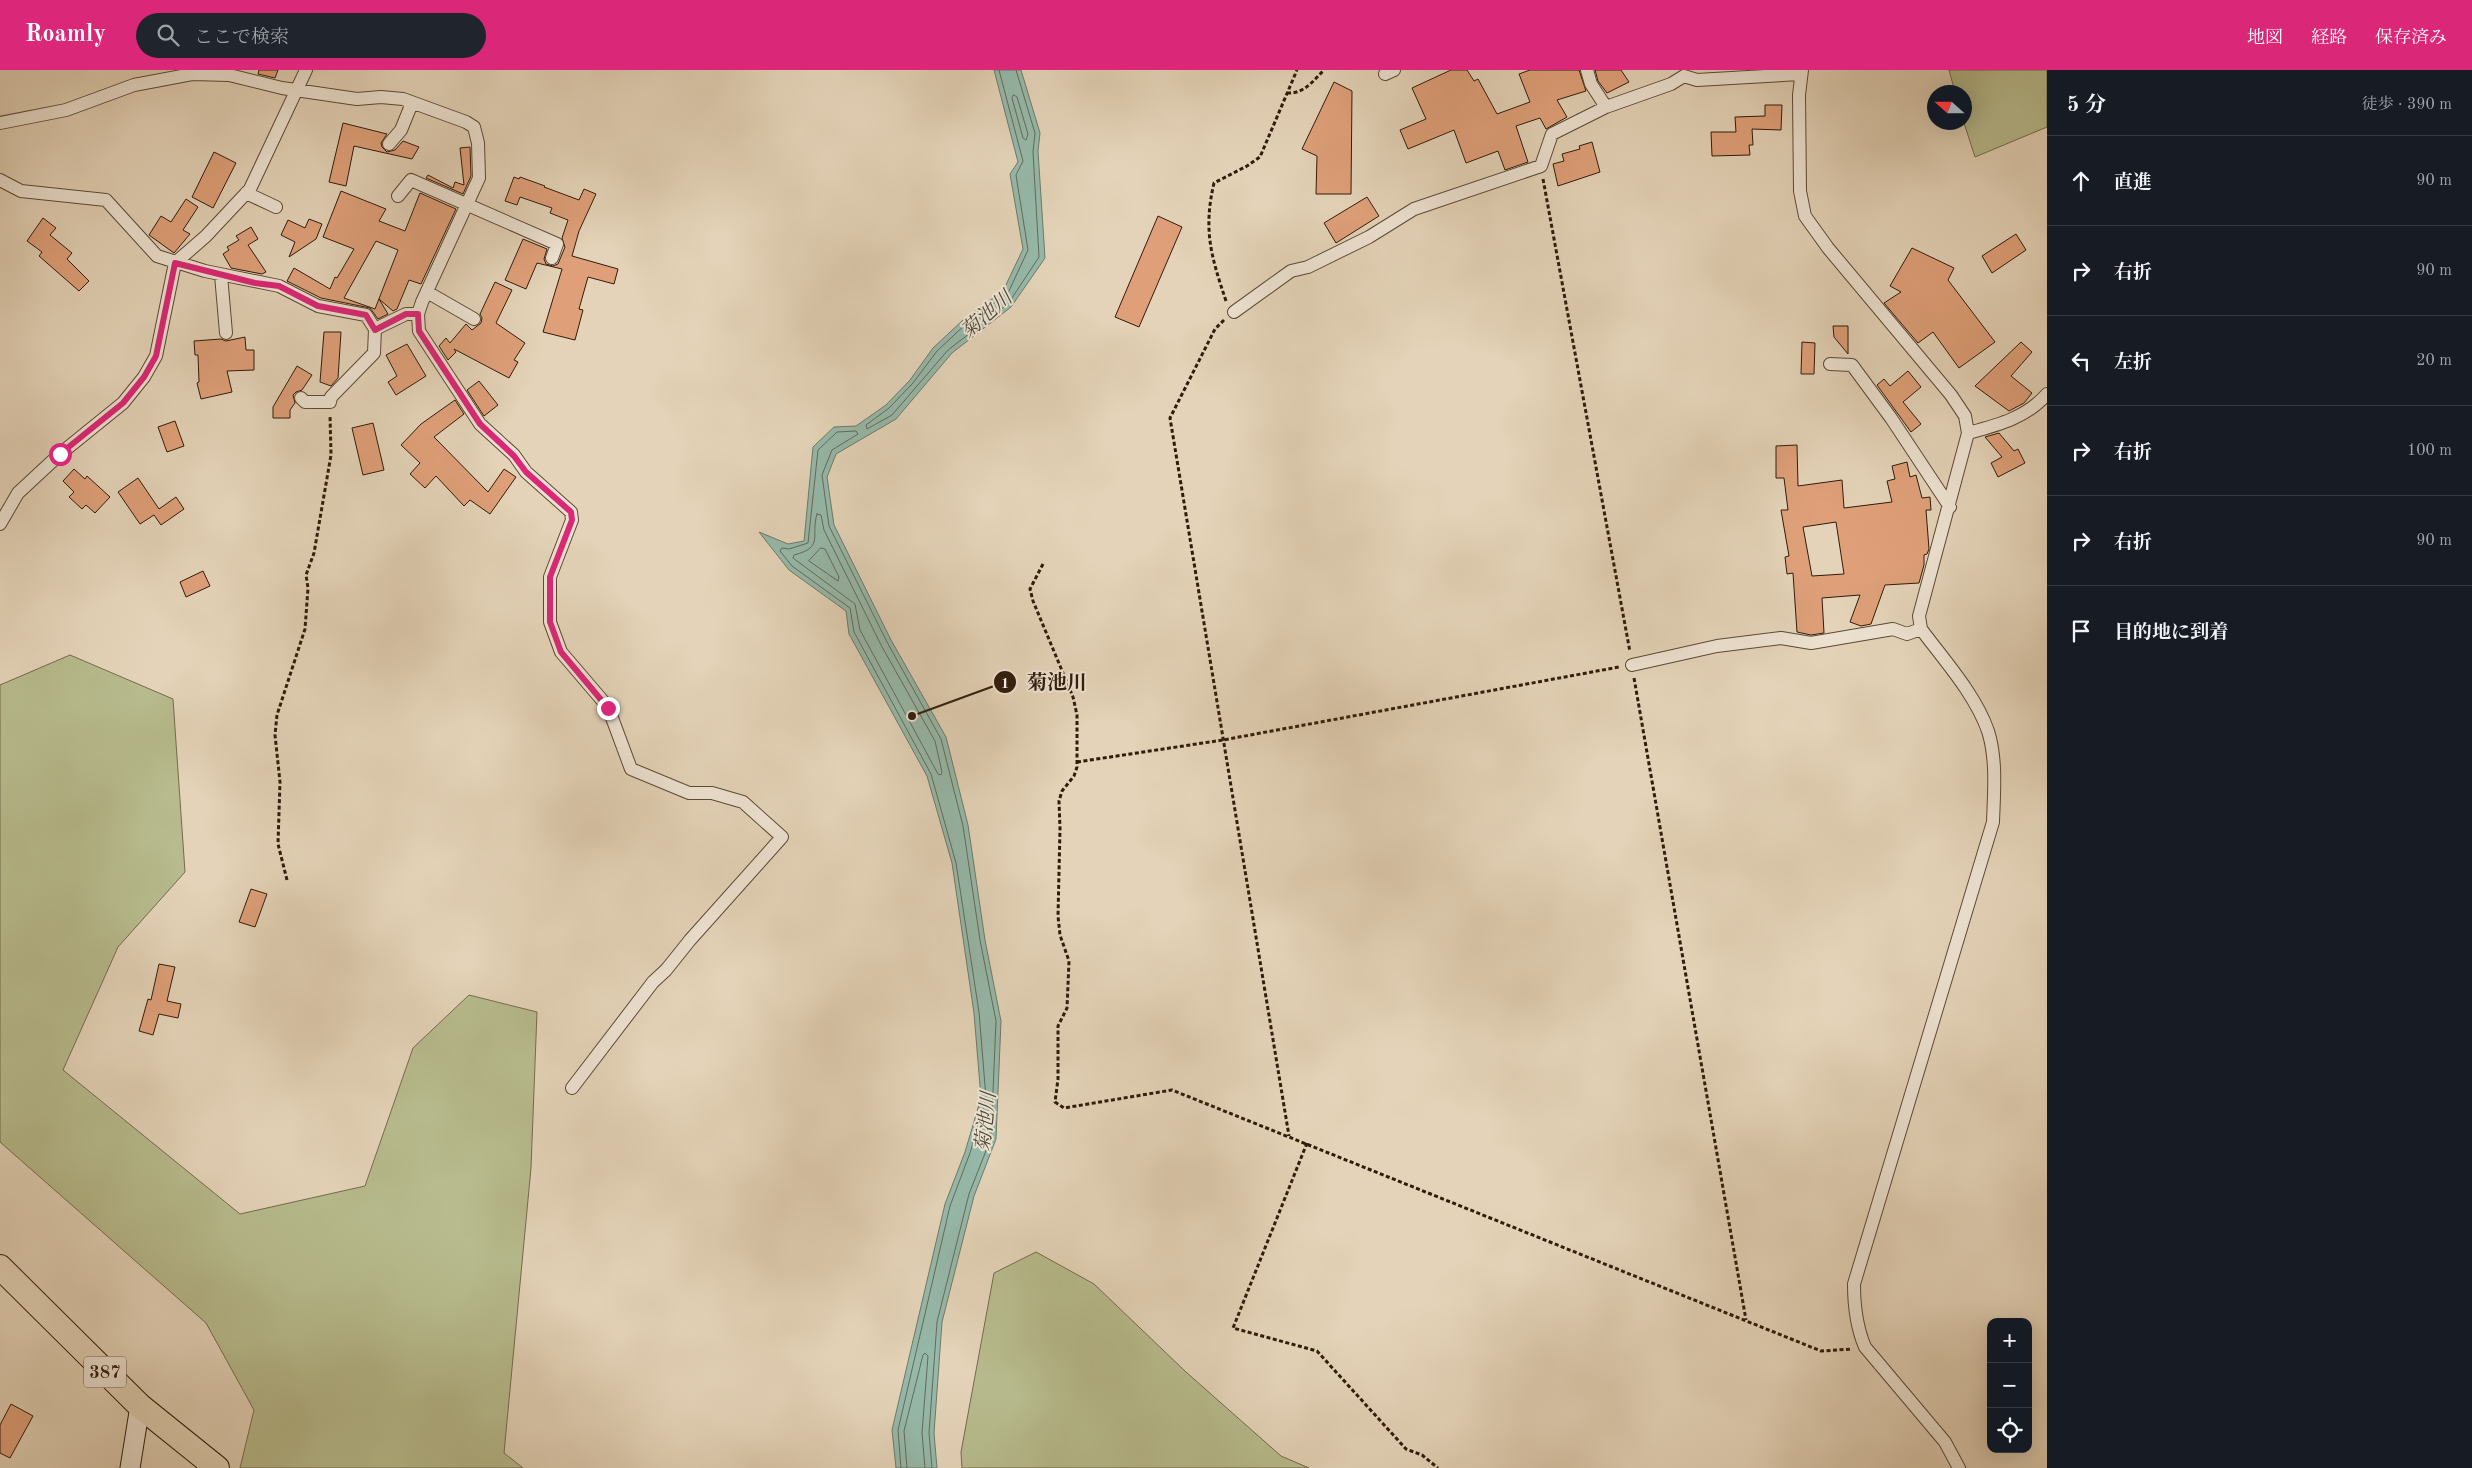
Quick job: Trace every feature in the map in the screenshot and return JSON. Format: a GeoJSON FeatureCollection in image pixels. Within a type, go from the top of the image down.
{"type":"FeatureCollection","features":[{"type":"Feature","properties":{"kind":"highway","name":"387"},"geometry":{"type":"LineString","coordinates":[[0,1267],[140,1406],[217,1468]]}},
{"type":"Feature","properties":{"kind":"street"},"geometry":{"type":"LineString","coordinates":[[0,524],[18,493],[60,454],[123,403],[144,377],[156,356],[175,263],[206,236],[250,189],[306,70]]}},
{"type":"Feature","properties":{"kind":"street"},"geometry":{"type":"LineString","coordinates":[[1587,70],[1591,84],[1606,107]]}},
{"type":"Feature","properties":{"kind":"street"},"geometry":{"type":"LineString","coordinates":[[1234,312],[1291,271],[1308,267],[1369,238],[1414,209],[1541,166],[1552,134],[1606,107],[1671,84],[1683,73],[1697,80],[1801,72],[1800,191],[1805,216],[1828,248],[1951,395],[1965,416],[1968,433],[1950,507],[1919,616],[1921,629],[1969,696],[1988,731],[1994,771],[1994,822],[1854,1284],[1854,1306],[1859,1332],[1865,1347],[1945,1442],[1959,1468]]}},
{"type":"Feature","properties":{"kind":"street"},"geometry":{"type":"LineString","coordinates":[[0,123],[66,110],[134,85],[192,74],[229,75],[282,88],[356,99],[381,97],[403,99],[474,127],[478,143],[479,178],[418,314],[419,331],[480,424],[514,456],[526,472],[571,512],[572,520],[550,577],[550,622],[561,652],[608,708],[631,769],[689,793],[712,793],[743,802],[782,837],[690,940],[666,970],[653,982],[572,1088]]}},
{"type":"Feature","properties":{"kind":"street"},"geometry":{"type":"LineString","coordinates":[[389,144],[401,130],[412,103]]}},
{"type":"Feature","properties":{"kind":"street"},"geometry":{"type":"LineString","coordinates":[[0,180],[21,191],[106,200],[157,256],[175,263],[221,275],[279,286],[318,306],[366,315],[375,330],[374,353],[331,397],[330,402],[305,402],[301,398]]}},
{"type":"Feature","properties":{"kind":"street"},"geometry":{"type":"LineString","coordinates":[[398,196],[411,180],[557,244],[552,258]]}},
{"type":"Feature","properties":{"kind":"street"},"geometry":{"type":"LineString","coordinates":[[246,193],[276,207]]}},
{"type":"Feature","properties":{"kind":"street"},"geometry":{"type":"LineString","coordinates":[[221,275],[226,333]]}},
{"type":"Feature","properties":{"kind":"street"},"geometry":{"type":"LineString","coordinates":[[427,292],[474,319]]}},
{"type":"Feature","properties":{"kind":"street"},"geometry":{"type":"LineString","coordinates":[[375,330],[406,314],[418,314]]}},
{"type":"Feature","properties":{"kind":"street"},"geometry":{"type":"LineString","coordinates":[[1830,364],[1852,365],[1891,418],[1950,507]]}},
{"type":"Feature","properties":{"kind":"street"},"geometry":{"type":"LineString","coordinates":[[1968,433],[2006,423],[2037,406],[2047,394]]}},
{"type":"Feature","properties":{"kind":"street"},"geometry":{"type":"LineString","coordinates":[[1632,665],[1718,646],[1781,638],[1811,643],[1893,629],[1908,634],[1921,629]]}},
{"type":"Feature","properties":{"kind":"street"},"geometry":{"type":"LineString","coordinates":[[130,1468],[140,1406]]}},
{"type":"Feature","properties":{"kind":"path"},"geometry":{"type":"LineString","coordinates":[[1289,1136],[1170,418],[1215,329],[1234,312],[1226,302],[1214,266],[1207,234],[1214,183],[1260,157],[1297,70]]}},
{"type":"Feature","properties":{"kind":"path"},"geometry":{"type":"LineString","coordinates":[[1287,93],[1296,94],[1307,87],[1324,70]]}},
{"type":"Feature","properties":{"kind":"path"},"geometry":{"type":"LineString","coordinates":[[1541,166],[1632,665],[1746,1320]]}},
{"type":"Feature","properties":{"kind":"path"},"geometry":{"type":"LineString","coordinates":[[287,880],[278,844],[280,782],[275,735],[277,715],[305,629],[308,588],[306,574],[314,553],[331,455],[330,402]]}},
{"type":"Feature","properties":{"kind":"path"},"geometry":{"type":"LineString","coordinates":[[1043,564],[1030,589],[1033,601],[1073,697],[1077,714],[1077,762],[1074,776],[1062,790],[1059,801],[1058,916],[1060,935],[1070,961],[1067,1008],[1058,1026],[1058,1079],[1055,1102],[1064,1108],[1172,1090],[1821,1351],[1865,1347]]}},
{"type":"Feature","properties":{"kind":"path"},"geometry":{"type":"LineString","coordinates":[[1077,762],[1223,740],[1632,665]]}},
{"type":"Feature","properties":{"kind":"path"},"geometry":{"type":"LineString","coordinates":[[1307,1143],[1233,1328],[1318,1351],[1406,1449],[1422,1455],[1438,1468]]}},
{"type":"Feature","properties":{"kind":"shaded area"},"geometry":{"type":"Polygon","coordinates":[[[1949,70],[2047,70],[2047,127],[1975,157],[1966,130],[1972,130],[1972,85],[1953,85],[1949,70]]]}},
{"type":"Feature","properties":{"kind":"shaded area"},"geometry":{"type":"Polygon","coordinates":[[[70,655],[173,699],[185,872],[118,947],[63,1070],[240,1214],[365,1186],[413,1048],[469,995],[537,1012],[531,1168],[504,1453],[523,1468],[240,1468],[254,1410],[206,1323],[0,1142],[0,685],[70,655]]]}},
{"type":"Feature","properties":{"kind":"shaded area"},"geometry":{"type":"Polygon","coordinates":[[[1036,1252],[1094,1284],[1186,1372],[1281,1456],[1309,1468],[962,1468],[961,1452],[994,1273],[1036,1252]]]}},
{"type":"Feature","properties":{"kind":"water"},"geometry":{"type":"Polygon","coordinates":[[[994,70],[1021,70],[1040,133],[1038,151],[1045,258],[1011,307],[952,353],[896,419],[836,454],[827,477],[834,525],[891,640],[946,737],[968,825],[985,940],[1001,1021],[996,1139],[974,1196],[942,1322],[934,1433],[937,1468],[896,1468],[892,1430],[945,1204],[965,1152],[981,1098],[974,1013],[952,863],[927,776],[849,634],[846,611],[789,570],[759,532],[788,544],[804,541],[813,447],[834,427],[856,426],[886,405],[910,380],[933,348],[964,319],[1003,291],[1023,249],[1010,174],[1018,162],[994,70]]]}},
{"type":"Feature","properties":{"kind":"building"},"geometry":{"type":"Polygon","coordinates":[[[259,70],[278,70],[275,78],[258,74],[259,70]]]}},
{"type":"Feature","properties":{"kind":"building"},"geometry":{"type":"Polygon","coordinates":[[[1451,70],[1467,70],[1474,81],[1478,79],[1497,114],[1530,102],[1519,74],[1530,70],[1579,70],[1586,91],[1557,100],[1567,117],[1546,129],[1540,118],[1516,126],[1528,162],[1505,170],[1498,151],[1466,163],[1454,130],[1408,149],[1400,130],[1426,119],[1412,88],[1451,70]]]}},
{"type":"Feature","properties":{"kind":"building"},"geometry":{"type":"Polygon","coordinates":[[[1595,70],[1621,70],[1629,82],[1607,93],[1598,81],[1595,70]]]}},
{"type":"Feature","properties":{"kind":"building"},"geometry":{"type":"Polygon","coordinates":[[[1334,82],[1352,91],[1351,194],[1316,194],[1317,156],[1302,149],[1334,82]]]}},
{"type":"Feature","properties":{"kind":"building"},"geometry":{"type":"Polygon","coordinates":[[[1765,105],[1782,105],[1781,130],[1752,129],[1753,145],[1749,145],[1750,155],[1712,156],[1711,132],[1736,132],[1735,117],[1765,116],[1765,105]]]}},
{"type":"Feature","properties":{"kind":"building"},"geometry":{"type":"Polygon","coordinates":[[[343,123],[387,134],[381,143],[387,152],[395,150],[403,141],[419,147],[412,159],[354,146],[346,186],[329,182],[343,123]]]}},
{"type":"Feature","properties":{"kind":"building"},"geometry":{"type":"Polygon","coordinates":[[[1592,142],[1600,172],[1558,186],[1553,164],[1564,161],[1562,154],[1580,149],[1579,146],[1592,142]]]}},
{"type":"Feature","properties":{"kind":"building"},"geometry":{"type":"Polygon","coordinates":[[[470,147],[471,176],[463,194],[426,178],[428,175],[453,188],[455,182],[464,185],[460,148],[470,147]]]}},
{"type":"Feature","properties":{"kind":"building"},"geometry":{"type":"Polygon","coordinates":[[[214,152],[236,163],[213,208],[192,197],[214,152]]]}},
{"type":"Feature","properties":{"kind":"building"},"geometry":{"type":"Polygon","coordinates":[[[514,177],[519,179],[520,177],[579,200],[584,189],[596,194],[579,231],[572,256],[618,269],[614,284],[588,277],[579,309],[583,310],[575,340],[543,332],[562,269],[537,263],[526,289],[505,280],[523,239],[547,249],[544,259],[546,264],[553,266],[558,264],[565,247],[562,238],[568,220],[550,213],[552,208],[520,197],[517,205],[505,201],[514,177]]]}},
{"type":"Feature","properties":{"kind":"building"},"geometry":{"type":"Polygon","coordinates":[[[341,191],[386,209],[379,221],[405,231],[420,193],[456,209],[421,284],[409,280],[397,309],[393,311],[379,299],[388,314],[378,319],[370,308],[321,298],[287,281],[294,268],[330,289],[335,277],[337,278],[354,249],[323,237],[341,191]],[[376,241],[344,298],[375,309],[398,250],[376,241]]]}},
{"type":"Feature","properties":{"kind":"building"},"geometry":{"type":"Polygon","coordinates":[[[1367,197],[1379,216],[1336,243],[1324,223],[1367,197]]]}},
{"type":"Feature","properties":{"kind":"building"},"geometry":{"type":"Polygon","coordinates":[[[186,199],[198,207],[183,230],[190,234],[174,253],[149,235],[161,216],[171,222],[186,199]]]}},
{"type":"Feature","properties":{"kind":"building"},"geometry":{"type":"Polygon","coordinates":[[[1158,216],[1182,227],[1139,327],[1115,317],[1158,216]]]}},
{"type":"Feature","properties":{"kind":"building"},"geometry":{"type":"Polygon","coordinates":[[[43,218],[56,228],[50,235],[72,253],[67,259],[89,281],[79,291],[39,256],[42,252],[27,241],[43,218]]]}},
{"type":"Feature","properties":{"kind":"building"},"geometry":{"type":"Polygon","coordinates":[[[309,219],[322,224],[316,239],[289,257],[295,242],[281,235],[288,220],[305,228],[309,219]]]}},
{"type":"Feature","properties":{"kind":"building"},"geometry":{"type":"Polygon","coordinates":[[[251,227],[258,239],[248,245],[266,272],[262,274],[231,268],[223,254],[229,250],[227,247],[239,240],[236,236],[251,227]]]}},
{"type":"Feature","properties":{"kind":"building"},"geometry":{"type":"Polygon","coordinates":[[[2016,234],[2026,250],[1992,273],[1982,256],[2016,234]]]}},
{"type":"Feature","properties":{"kind":"building"},"geometry":{"type":"Polygon","coordinates":[[[1912,248],[1954,268],[1948,280],[1995,342],[1959,368],[1933,332],[1918,343],[1884,303],[1901,292],[1890,286],[1912,248]]]}},
{"type":"Feature","properties":{"kind":"building"},"geometry":{"type":"Polygon","coordinates":[[[495,282],[512,290],[496,323],[525,343],[514,360],[518,362],[509,378],[454,349],[456,352],[448,360],[439,346],[446,338],[450,343],[466,324],[472,330],[481,323],[482,318],[480,314],[495,282]]]}},
{"type":"Feature","properties":{"kind":"building"},"geometry":{"type":"Polygon","coordinates":[[[1833,326],[1848,326],[1848,354],[1834,337],[1833,326]]]}},
{"type":"Feature","properties":{"kind":"building"},"geometry":{"type":"Polygon","coordinates":[[[324,332],[341,332],[338,378],[331,386],[320,382],[324,332]]]}},
{"type":"Feature","properties":{"kind":"building"},"geometry":{"type":"Polygon","coordinates":[[[245,337],[246,350],[254,350],[254,370],[227,371],[232,392],[201,399],[197,383],[199,382],[198,355],[195,355],[194,341],[221,339],[226,341],[245,337]]]}},
{"type":"Feature","properties":{"kind":"building"},"geometry":{"type":"Polygon","coordinates":[[[1802,342],[1815,343],[1814,374],[1801,374],[1802,342]]]}},
{"type":"Feature","properties":{"kind":"building"},"geometry":{"type":"Polygon","coordinates":[[[2021,342],[2032,352],[2011,376],[2032,393],[2024,403],[2009,411],[1975,386],[2021,342]]]}},
{"type":"Feature","properties":{"kind":"building"},"geometry":{"type":"Polygon","coordinates":[[[407,344],[426,376],[396,395],[388,382],[397,376],[386,355],[407,344]]]}},
{"type":"Feature","properties":{"kind":"building"},"geometry":{"type":"Polygon","coordinates":[[[297,366],[312,375],[302,390],[293,395],[295,403],[290,410],[290,418],[273,418],[273,407],[297,366]]]}},
{"type":"Feature","properties":{"kind":"building"},"geometry":{"type":"Polygon","coordinates":[[[1908,371],[1921,387],[1903,402],[1921,424],[1911,432],[1877,385],[1884,379],[1890,386],[1908,371]]]}},
{"type":"Feature","properties":{"kind":"building"},"geometry":{"type":"Polygon","coordinates":[[[479,381],[498,405],[484,416],[467,390],[479,381]]]}},
{"type":"Feature","properties":{"kind":"building"},"geometry":{"type":"Polygon","coordinates":[[[455,400],[464,414],[434,437],[488,492],[504,469],[516,477],[490,514],[470,500],[464,506],[436,476],[425,488],[410,474],[420,463],[401,445],[421,424],[455,400]]]}},
{"type":"Feature","properties":{"kind":"building"},"geometry":{"type":"Polygon","coordinates":[[[175,421],[184,446],[167,452],[158,427],[175,421]]]}},
{"type":"Feature","properties":{"kind":"building"},"geometry":{"type":"Polygon","coordinates":[[[373,423],[384,470],[363,475],[352,428],[373,423]]]}},
{"type":"Feature","properties":{"kind":"building"},"geometry":{"type":"Polygon","coordinates":[[[1999,433],[2014,451],[2018,449],[2025,463],[1998,477],[1991,463],[2002,457],[1985,437],[1999,433]]]}},
{"type":"Feature","properties":{"kind":"building"},"geometry":{"type":"Polygon","coordinates":[[[1797,445],[1798,486],[1842,480],[1844,508],[1892,502],[1887,481],[1895,479],[1892,466],[1907,462],[1910,477],[1916,475],[1922,498],[1930,497],[1931,510],[1926,510],[1929,549],[1927,554],[1924,555],[1924,565],[1919,583],[1885,585],[1871,624],[1861,626],[1850,622],[1860,595],[1822,598],[1824,633],[1811,635],[1797,632],[1793,573],[1787,574],[1785,557],[1789,556],[1781,510],[1788,510],[1784,478],[1776,478],[1776,446],[1797,445]],[[1836,522],[1803,527],[1812,576],[1844,574],[1836,522]]]}},
{"type":"Feature","properties":{"kind":"building"},"geometry":{"type":"Polygon","coordinates":[[[74,469],[85,479],[87,476],[110,497],[95,513],[86,505],[82,509],[69,497],[74,492],[63,481],[74,469]]]}},
{"type":"Feature","properties":{"kind":"building"},"geometry":{"type":"Polygon","coordinates":[[[138,478],[159,509],[176,497],[184,509],[161,525],[154,515],[140,524],[118,492],[138,478]]]}},
{"type":"Feature","properties":{"kind":"building"},"geometry":{"type":"Polygon","coordinates":[[[203,571],[210,586],[186,597],[180,582],[203,571]]]}},
{"type":"Feature","properties":{"kind":"building"},"geometry":{"type":"Polygon","coordinates":[[[251,889],[267,894],[255,927],[239,922],[251,889]]]}},
{"type":"Feature","properties":{"kind":"building"},"geometry":{"type":"Polygon","coordinates":[[[159,964],[175,967],[167,1001],[181,1004],[178,1018],[159,1014],[153,1035],[139,1031],[148,999],[151,1000],[159,964]]]}},
{"type":"Feature","properties":{"kind":"building"},"geometry":{"type":"Polygon","coordinates":[[[11,1404],[33,1416],[10,1458],[0,1453],[0,1425],[11,1404]]]}},
{"type":"Feature","properties":{"kind":"place","name":"菊池川"},"geometry":{"type":"Point","coordinates":[912,716]}},
{"type":"Feature","properties":{"kind":"route"},"geometry":{"type":"LineString","coordinates":[[60,454],[123,403],[144,377],[156,356],[175,263],[255,283],[279,286],[318,306],[366,315],[375,330],[406,314],[418,314],[419,331],[480,424],[514,456],[526,472],[571,512],[572,520],[550,577],[550,622],[561,652],[608,708]]}}]}
